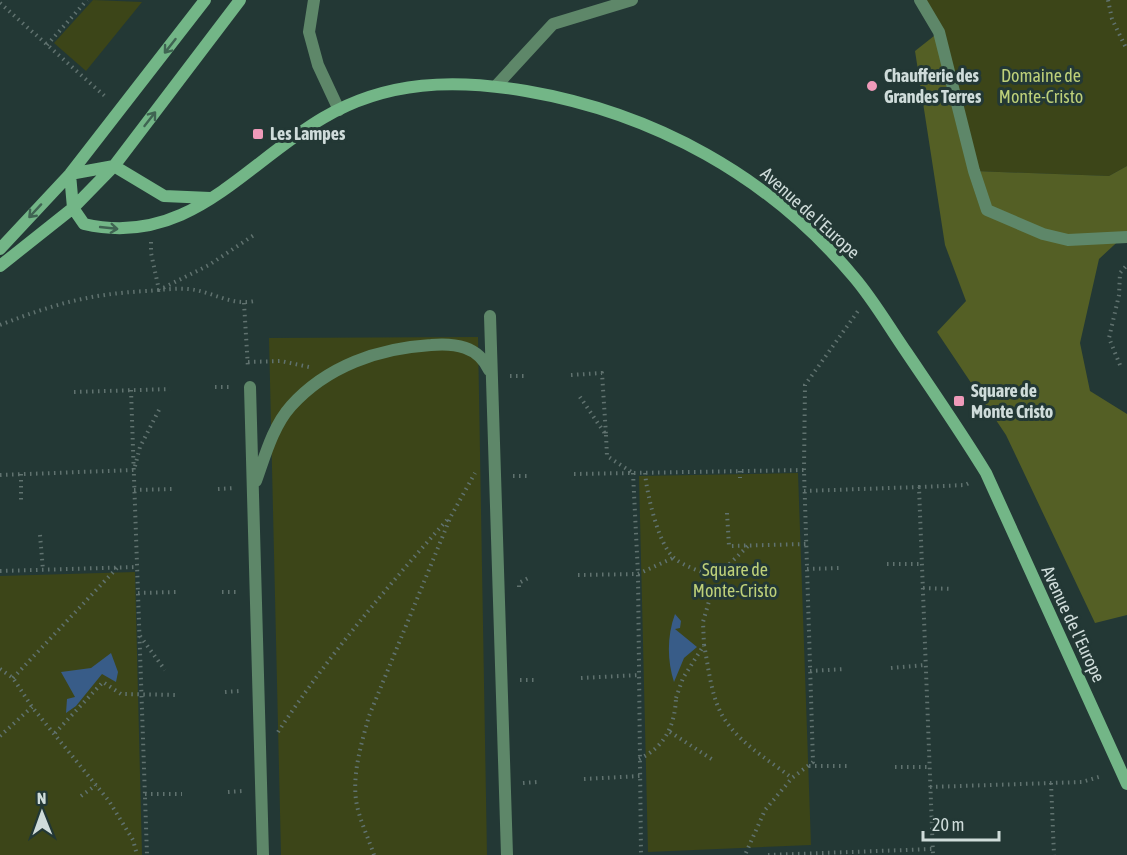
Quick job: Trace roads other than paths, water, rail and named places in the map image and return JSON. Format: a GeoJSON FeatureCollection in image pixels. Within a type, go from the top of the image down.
{"type":"FeatureCollection","features":[{"type":"Feature","properties":{"kind":"street"},"geometry":{"type":"LineString","coordinates":[[0,249],[70,174],[206,0]]}},
{"type":"Feature","properties":{"kind":"street"},"geometry":{"type":"LineString","coordinates":[[0,266],[73,208],[114,166],[240,0]]}},
{"type":"Feature","properties":{"kind":"street","name":"Avenue de l'Europe"},"geometry":{"type":"LineString","coordinates":[[73,208],[84,224],[124,230],[152,225],[179,216],[214,198],[322,118],[378,93],[424,84],[461,83],[496,86],[566,98],[669,133],[721,160],[777,202],[853,276],[962,434],[986,473],[1127,784]]}},
{"type":"Feature","properties":{"kind":"street"},"geometry":{"type":"LineString","coordinates":[[70,174],[114,166],[164,196],[214,198]]}},
{"type":"Feature","properties":{"kind":"street"},"geometry":{"type":"LineString","coordinates":[[70,174],[73,208]]}},
{"type":"Feature","properties":{"kind":"lane"},"geometry":{"type":"LineString","coordinates":[[314,0],[309,32],[318,65],[339,110]]}},
{"type":"Feature","properties":{"kind":"lane"},"geometry":{"type":"LineString","coordinates":[[496,86],[553,24],[632,0]]}},
{"type":"Feature","properties":{"kind":"lane"},"geometry":{"type":"LineString","coordinates":[[920,0],[939,32],[974,171],[987,210],[1043,234],[1068,240],[1127,237]]}},
{"type":"Feature","properties":{"kind":"lane"},"geometry":{"type":"LineString","coordinates":[[490,316],[507,855]]}},
{"type":"Feature","properties":{"kind":"lane"},"geometry":{"type":"LineString","coordinates":[[253,488],[276,428],[290,406],[331,373],[382,351],[403,346],[452,343],[467,348],[483,358],[491,376]]}},
{"type":"Feature","properties":{"kind":"lane"},"geometry":{"type":"LineString","coordinates":[[250,387],[264,855]]}},
{"type":"Feature","properties":{"kind":"water"},"geometry":{"type":"Polygon","coordinates":[[[675,614],[681,621],[680,628],[675,629],[697,647],[684,658],[674,682],[669,648],[670,631],[675,614]]]}},
{"type":"Feature","properties":{"kind":"water"},"geometry":{"type":"Polygon","coordinates":[[[111,653],[118,672],[116,682],[102,674],[76,706],[66,713],[67,699],[75,697],[61,672],[91,668],[111,653]]]}},
{"type":"Feature","properties":{"kind":"place","name":"Chaufferie des Grandes Terres"},"geometry":{"type":"Point","coordinates":[872,86]}},
{"type":"Feature","properties":{"kind":"place","name":"Les Lampes"},"geometry":{"type":"Point","coordinates":[258,134]}},
{"type":"Feature","properties":{"kind":"place","name":"Square de Monte Cristo"},"geometry":{"type":"Point","coordinates":[959,401]}},
{"type":"Feature","properties":{"kind":"park label","name":"Domaine de Monte-Cristo"},"geometry":{"type":"Point","coordinates":[1041,86]}},
{"type":"Feature","properties":{"kind":"park label","name":"Square de Monte-Cristo"},"geometry":{"type":"Point","coordinates":[735,580]}}]}
